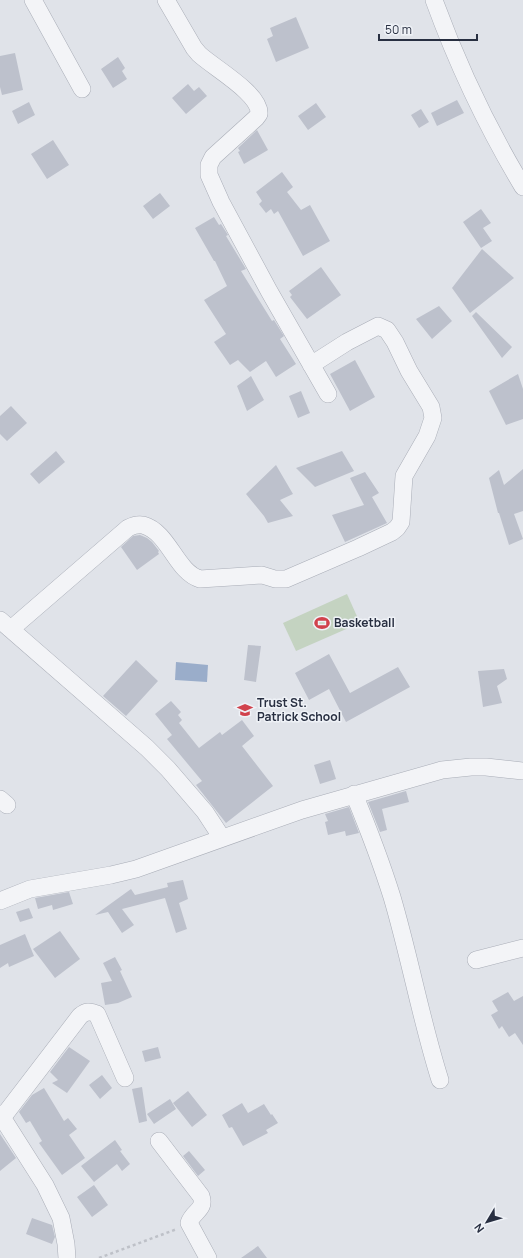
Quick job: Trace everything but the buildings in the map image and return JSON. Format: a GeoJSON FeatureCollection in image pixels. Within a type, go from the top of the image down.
{"type":"FeatureCollection","features":[{"type":"Feature","properties":{"kind":"street"},"geometry":{"type":"LineString","coordinates":[[33,0],[82,89]]}},
{"type":"Feature","properties":{"kind":"street"},"geometry":{"type":"LineString","coordinates":[[166,0],[199,54],[250,94],[258,106],[259,114],[256,118],[213,157],[209,165],[209,175],[221,202],[269,291],[328,394]]}},
{"type":"Feature","properties":{"kind":"street"},"geometry":{"type":"LineString","coordinates":[[434,0],[449,41],[480,108],[523,187]]}},
{"type":"Feature","properties":{"kind":"street"},"geometry":{"type":"LineString","coordinates":[[222,838],[205,812],[168,769],[147,748],[3,623],[128,528],[136,525],[143,525],[154,531],[188,572],[193,577],[200,579],[262,575],[275,579],[286,578],[358,548],[392,532],[397,528],[401,522],[404,476],[427,436],[434,418],[431,407],[409,371],[395,342],[387,330],[383,327],[378,326],[363,332],[311,365]]}},
{"type":"Feature","properties":{"kind":"street"},"geometry":{"type":"LineString","coordinates":[[0,901],[30,889],[111,875],[136,869],[302,810],[442,770],[486,767],[523,771]]}},
{"type":"Feature","properties":{"kind":"street"},"geometry":{"type":"LineString","coordinates":[[354,794],[374,844],[392,897],[429,1044],[440,1080]]}},
{"type":"Feature","properties":{"kind":"street"},"geometry":{"type":"LineString","coordinates":[[476,960],[523,948]]}},
{"type":"Feature","properties":{"kind":"street"},"geometry":{"type":"LineString","coordinates":[[67,1258],[61,1218],[45,1185],[1,1116],[80,1016],[86,1012],[97,1014],[125,1078]]}},
{"type":"Feature","properties":{"kind":"street"},"geometry":{"type":"LineString","coordinates":[[159,1142],[201,1196],[203,1201],[201,1208],[190,1220],[190,1225],[208,1258]]}},
{"type":"Feature","properties":{"kind":"path"},"geometry":{"type":"LineString","coordinates":[[99,1258],[190,1225]]}},
{"type":"Feature","properties":{"kind":"green space","name":"Basketball"},"geometry":{"type":"Polygon","coordinates":[[[347,594],[360,623],[296,651],[283,623],[347,594]]]}},
{"type":"Feature","properties":{"kind":"water"},"geometry":{"type":"Polygon","coordinates":[[[176,662],[208,665],[207,682],[175,680],[176,662]]]}},
{"type":"Feature","properties":{"kind":"place","name":"Basketball"},"geometry":{"type":"Point","coordinates":[322,623]}},
{"type":"Feature","properties":{"kind":"place","name":"Trust St. Patrick School"},"geometry":{"type":"Point","coordinates":[245,710]}}]}
